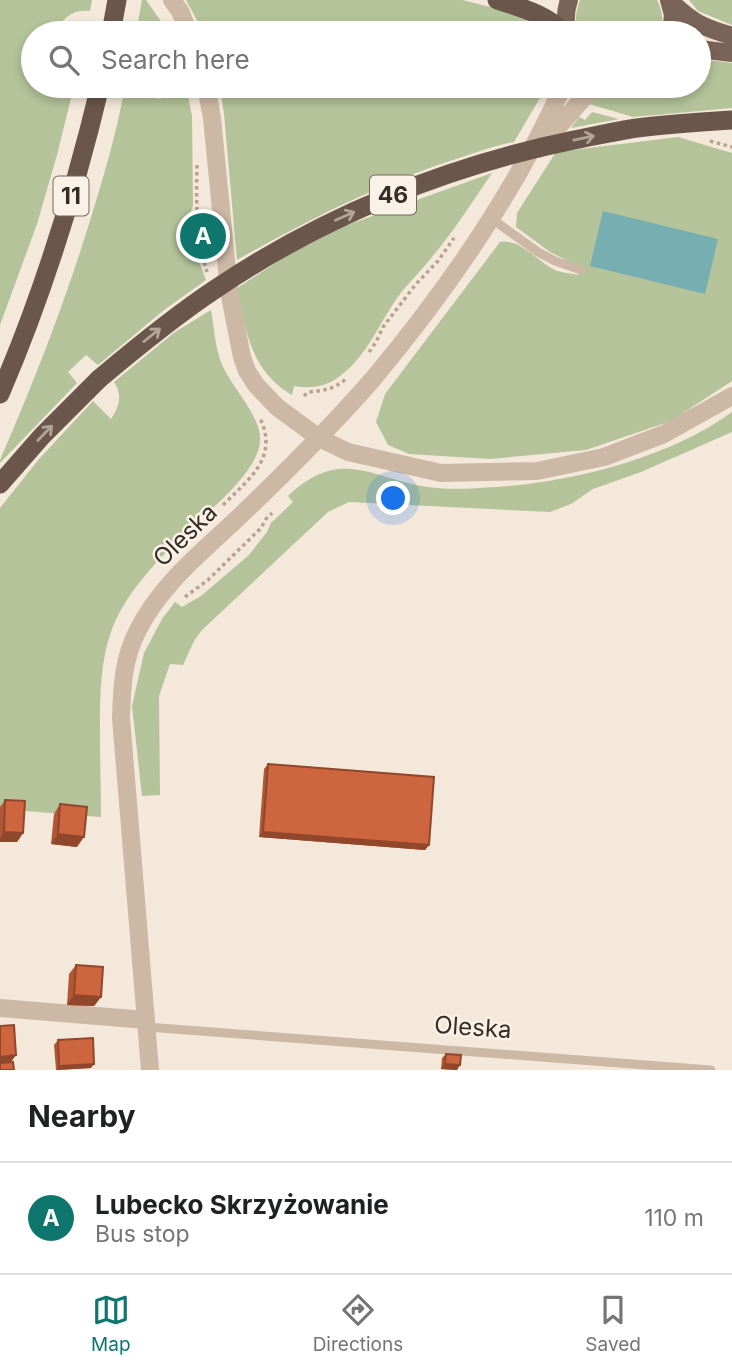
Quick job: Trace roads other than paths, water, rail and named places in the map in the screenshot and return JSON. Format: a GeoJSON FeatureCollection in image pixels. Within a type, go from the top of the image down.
{"type":"FeatureCollection","features":[{"type":"Feature","properties":{"kind":"highway"},"geometry":{"type":"LineString","coordinates":[[113,21],[117,0]]}},
{"type":"Feature","properties":{"kind":"highway"},"geometry":{"type":"LineString","coordinates":[[497,0],[551,21]]}},
{"type":"Feature","properties":{"kind":"highway","name":"11"},"geometry":{"type":"LineString","coordinates":[[0,394],[67,212],[97,98]]}},
{"type":"Feature","properties":{"kind":"highway","name":"46"},"geometry":{"type":"LineString","coordinates":[[0,484],[42,436],[99,379],[163,326],[219,286],[274,252],[331,222],[426,182],[488,161],[558,143],[635,128],[732,120]]}},
{"type":"Feature","properties":{"kind":"main road"},"geometry":{"type":"LineString","coordinates":[[565,21],[569,0]]}},
{"type":"Feature","properties":{"kind":"main road"},"geometry":{"type":"LineString","coordinates":[[670,1],[672,21]]}},
{"type":"Feature","properties":{"kind":"main road"},"geometry":{"type":"LineString","coordinates":[[670,1],[693,21]]}},
{"type":"Feature","properties":{"kind":"main road"},"geometry":{"type":"LineString","coordinates":[[711,30],[732,36]]}},
{"type":"Feature","properties":{"kind":"main road"},"geometry":{"type":"LineString","coordinates":[[711,50],[732,53]]}},
{"type":"Feature","properties":{"kind":"street"},"geometry":{"type":"LineString","coordinates":[[172,0],[184,21]]}},
{"type":"Feature","properties":{"kind":"street"},"geometry":{"type":"LineString","coordinates":[[208,98],[229,291],[242,357],[256,385],[277,407],[319,438],[348,452],[441,473],[537,471],[604,457],[664,434],[732,396]]}},
{"type":"Feature","properties":{"kind":"street"},"geometry":{"type":"LineString","coordinates":[[522,168],[557,98]]}},
{"type":"Feature","properties":{"kind":"street"},"geometry":{"type":"LineString","coordinates":[[522,168],[583,98]]}},
{"type":"Feature","properties":{"kind":"street","name":"Oleska"},"geometry":{"type":"LineString","coordinates":[[150,1070],[121,718],[122,679],[136,633],[146,614],[170,582],[319,438],[371,381],[420,321],[492,219],[522,168]]}},
{"type":"Feature","properties":{"kind":"street"},"geometry":{"type":"LineString","coordinates":[[0,1008],[146,1023]]}},
{"type":"Feature","properties":{"kind":"lane"},"geometry":{"type":"LineString","coordinates":[[492,219],[555,261],[581,270]]}},
{"type":"Feature","properties":{"kind":"lane","name":"Oleska"},"geometry":{"type":"LineString","coordinates":[[146,1023],[711,1070]]}},
{"type":"Feature","properties":{"kind":"water"},"geometry":{"type":"Polygon","coordinates":[[[603,211],[718,239],[705,294],[590,266],[603,211]]]}},
{"type":"Feature","properties":{"kind":"place","name":"Lubecko Skrzyżowanie"},"geometry":{"type":"Point","coordinates":[203,236]}}]}
